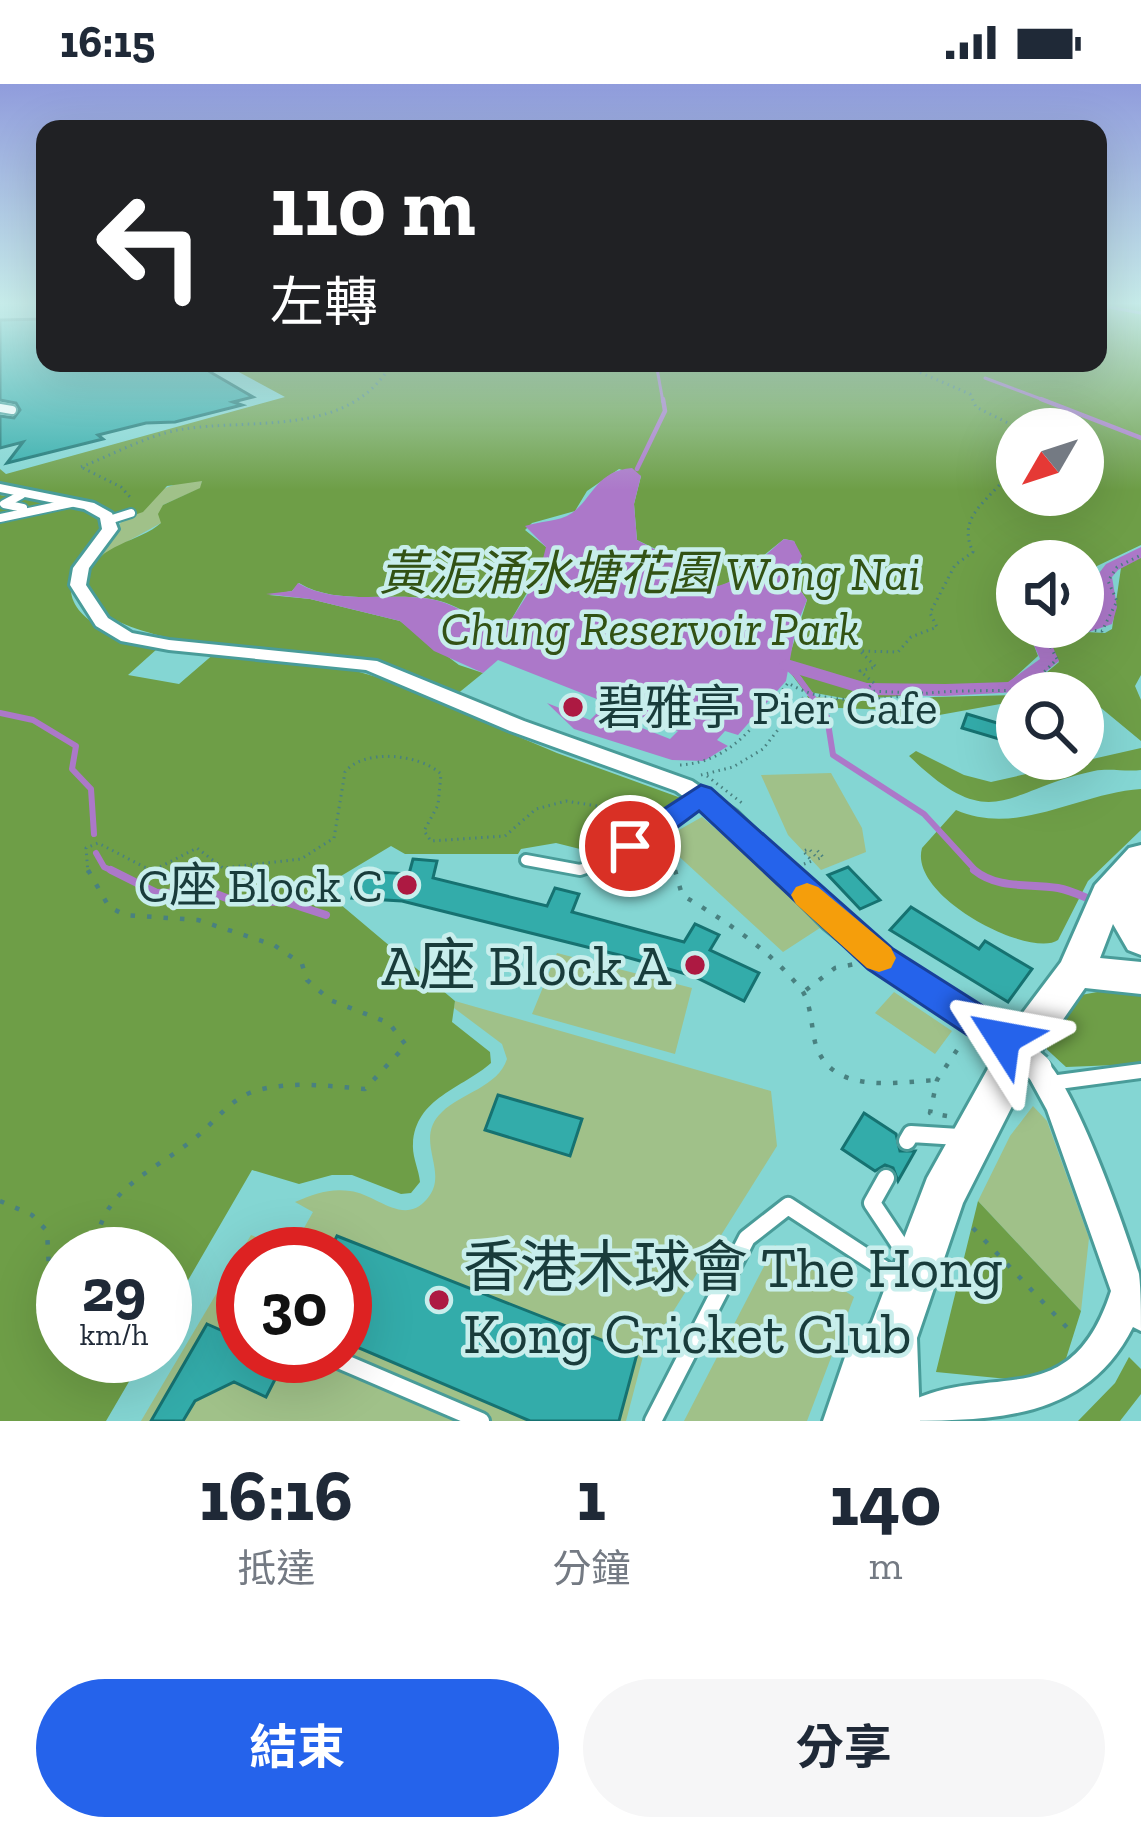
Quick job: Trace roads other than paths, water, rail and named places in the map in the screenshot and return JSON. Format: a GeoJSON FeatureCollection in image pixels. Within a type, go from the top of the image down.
{"type":"FeatureCollection","features":[{"type":"Feature","properties":{"kind":"main road"},"geometry":{"type":"LineString","coordinates":[[850,1421],[864,1376],[891,1338],[960,1128],[1124,901]]}},
{"type":"Feature","properties":{"kind":"main road"},"geometry":{"type":"LineString","coordinates":[[1076,971],[1110,971],[1141,978]]}},
{"type":"Feature","properties":{"kind":"main road"},"geometry":{"type":"LineString","coordinates":[[891,1338],[893,1421]]}},
{"type":"Feature","properties":{"kind":"street"},"geometry":{"type":"LineString","coordinates":[[0,488],[94,508],[110,520],[107,536],[83,565],[78,585],[96,616],[118,633],[160,644],[370,664],[517,726],[652,771],[697,798],[880,959],[1003,1038],[1044,1076],[1134,1302],[1110,1342],[1076,1379],[1029,1401],[954,1405],[911,1421]]}},
{"type":"Feature","properties":{"kind":"lane"},"geometry":{"type":"LineString","coordinates":[[0,408],[13,410]]}},
{"type":"Feature","properties":{"kind":"lane"},"geometry":{"type":"LineString","coordinates":[[22,495],[4,504],[32,510]]}},
{"type":"Feature","properties":{"kind":"lane"},"geometry":{"type":"LineString","coordinates":[[0,518],[70,503]]}},
{"type":"Feature","properties":{"kind":"lane"},"geometry":{"type":"LineString","coordinates":[[110,520],[129,509]]}},
{"type":"Feature","properties":{"kind":"lane"},"geometry":{"type":"LineString","coordinates":[[526,860],[580,870],[612,859],[697,798]]}},
{"type":"Feature","properties":{"kind":"lane"},"geometry":{"type":"LineString","coordinates":[[1044,1076],[1141,1071]]}},
{"type":"Feature","properties":{"kind":"lane"},"geometry":{"type":"LineString","coordinates":[[907,1141],[911,1134],[960,1128]]}},
{"type":"Feature","properties":{"kind":"lane"},"geometry":{"type":"LineString","coordinates":[[886,1178],[872,1203],[912,1276]]}},
{"type":"Feature","properties":{"kind":"lane"},"geometry":{"type":"LineString","coordinates":[[653,1421],[747,1238],[788,1206],[912,1276]]}},
{"type":"Feature","properties":{"kind":"lane"},"geometry":{"type":"LineString","coordinates":[[372,1374],[481,1421]]}},
{"type":"Feature","properties":{"kind":"waterway"},"geometry":{"type":"LineString","coordinates":[[658,372],[663,402]]}},
{"type":"Feature","properties":{"kind":"waterway"},"geometry":{"type":"LineString","coordinates":[[985,378],[1041,399]]}},
{"type":"Feature","properties":{"kind":"waterway"},"geometry":{"type":"LineString","coordinates":[[637,469],[665,411],[663,399]]}},
{"type":"Feature","properties":{"kind":"waterway"},"geometry":{"type":"LineString","coordinates":[[1041,399],[1049,402]]}},
{"type":"Feature","properties":{"kind":"waterway"},"geometry":{"type":"LineString","coordinates":[[1041,399],[1141,438]]}},
{"type":"Feature","properties":{"kind":"waterway"},"geometry":{"type":"LineString","coordinates":[[1104,577],[1112,567],[1141,552]]}},
{"type":"Feature","properties":{"kind":"waterway"},"geometry":{"type":"LineString","coordinates":[[1104,577],[1108,614],[1104,621]]}},
{"type":"Feature","properties":{"kind":"waterway"},"geometry":{"type":"LineString","coordinates":[[787,665],[866,689],[1013,688],[1050,661],[1044,648]]}},
{"type":"Feature","properties":{"kind":"waterway"},"geometry":{"type":"LineString","coordinates":[[786,667],[798,677]]}},
{"type":"Feature","properties":{"kind":"waterway"},"geometry":{"type":"LineString","coordinates":[[798,677],[827,717],[833,755],[924,814],[977,872]]}},
{"type":"Feature","properties":{"kind":"waterway"},"geometry":{"type":"LineString","coordinates":[[0,713],[33,720],[76,746],[72,769],[91,789],[94,834]]}},
{"type":"Feature","properties":{"kind":"waterway"},"geometry":{"type":"LineString","coordinates":[[96,853],[104,867],[117,873]]}},
{"type":"Feature","properties":{"kind":"waterway"},"geometry":{"type":"LineString","coordinates":[[111,870],[117,873]]}},
{"type":"Feature","properties":{"kind":"waterway"},"geometry":{"type":"LineString","coordinates":[[977,872],[994,881],[1058,888],[1094,901]]}},
{"type":"Feature","properties":{"kind":"waterway"},"geometry":{"type":"LineString","coordinates":[[117,873],[157,893],[211,892],[234,901],[286,902],[326,915]]}},
{"type":"Feature","properties":{"kind":"place","name":"碧雅亭 Pier Cafe"},"geometry":{"type":"Point","coordinates":[573,707]}},
{"type":"Feature","properties":{"kind":"place","name":"C座 Block C"},"geometry":{"type":"Point","coordinates":[407,885]}},
{"type":"Feature","properties":{"kind":"place","name":"A座 Block A"},"geometry":{"type":"Point","coordinates":[695,965]}},
{"type":"Feature","properties":{"kind":"place","name":"香港木球會 The Hong Kong Cricket Club"},"geometry":{"type":"Point","coordinates":[439,1300]}},
{"type":"Feature","properties":{"kind":"park label","name":"黃泥涌水塘花園 Wong Nai Chung Reservoir Park"},"geometry":{"type":"Point","coordinates":[650,600]}}]}
